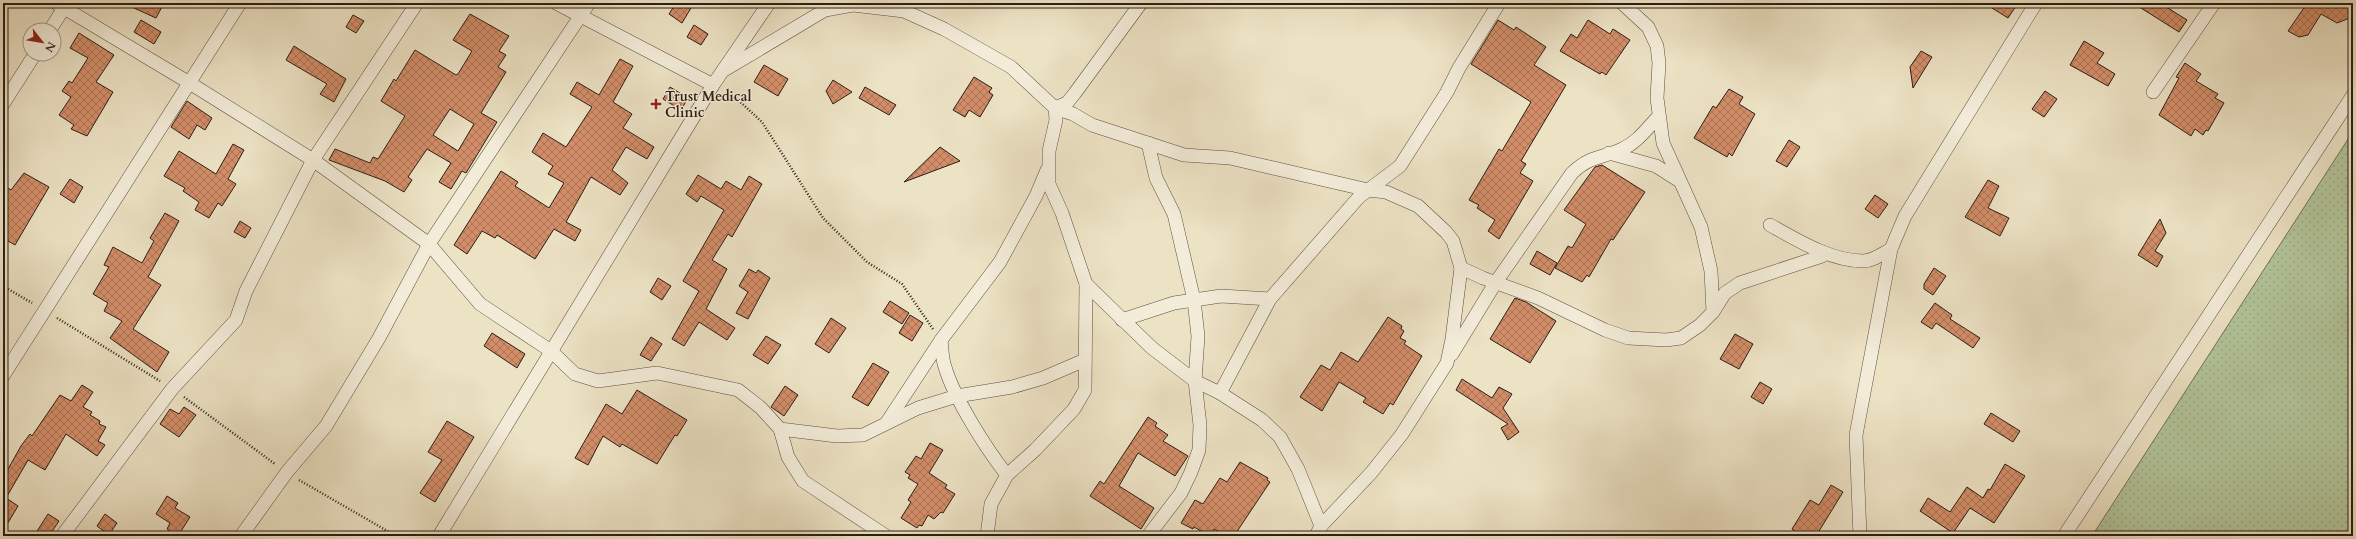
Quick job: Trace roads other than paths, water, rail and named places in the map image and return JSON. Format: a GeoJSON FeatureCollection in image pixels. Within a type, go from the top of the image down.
{"type":"FeatureCollection","features":[{"type":"Feature","properties":{"kind":"street"},"geometry":{"type":"LineString","coordinates":[[3,376],[46,311],[188,82],[240,3]]}},
{"type":"Feature","properties":{"kind":"street"},"geometry":{"type":"LineString","coordinates":[[62,536],[172,389],[236,320],[246,291],[313,160],[417,3]]}},
{"type":"Feature","properties":{"kind":"street"},"geometry":{"type":"LineString","coordinates":[[556,3],[580,17],[713,85]]}},
{"type":"Feature","properties":{"kind":"street"},"geometry":{"type":"LineString","coordinates":[[240,536],[287,472],[326,426],[378,338],[429,244],[589,3]]}},
{"type":"Feature","properties":{"kind":"street"},"geometry":{"type":"LineString","coordinates":[[438,536],[713,85],[726,69],[770,3]]}},
{"type":"Feature","properties":{"kind":"street"},"geometry":{"type":"LineString","coordinates":[[1055,108],[1066,103],[1075,93],[1141,3]]}},
{"type":"Feature","properties":{"kind":"street"},"geometry":{"type":"LineString","coordinates":[[1220,393],[1270,299],[1359,197],[1400,166],[1447,92],[1459,68],[1499,3]]}},
{"type":"Feature","properties":{"kind":"street"},"geometry":{"type":"LineString","coordinates":[[1622,3],[1648,27],[1657,46],[1659,63],[1657,98],[1663,143],[1700,227],[1711,271],[1713,312]]}},
{"type":"Feature","properties":{"kind":"street"},"geometry":{"type":"LineString","coordinates":[[1860,536],[1856,435],[1891,249],[1905,216],[2036,3]]}},
{"type":"Feature","properties":{"kind":"street"},"geometry":{"type":"LineString","coordinates":[[2153,92],[2214,3]]}},
{"type":"Feature","properties":{"kind":"street"},"geometry":{"type":"LineString","coordinates":[[54,22],[62,5],[313,160],[429,244],[480,304],[551,351],[575,374],[598,380],[658,373],[738,390],[761,408],[780,429],[788,457],[803,481],[886,536]]}},
{"type":"Feature","properties":{"kind":"street"},"geometry":{"type":"LineString","coordinates":[[726,69],[826,10],[853,5],[904,11],[944,29],[1011,67],[1055,108],[1073,114],[1092,125],[1184,155],[1230,158],[1368,190],[1386,192],[1418,206],[1446,232],[1453,241],[1461,268],[1447,363]]}},
{"type":"Feature","properties":{"kind":"street"},"geometry":{"type":"LineString","coordinates":[[3,104],[30,62]]}},
{"type":"Feature","properties":{"kind":"street"},"geometry":{"type":"LineString","coordinates":[[2064,536],[2353,95]]}},
{"type":"Feature","properties":{"kind":"street"},"geometry":{"type":"LineString","coordinates":[[986,536],[991,504],[1007,475],[1035,450],[1074,409],[1085,390],[1086,284],[1062,213],[1049,184],[1050,151],[1056,120],[1055,108]]}},
{"type":"Feature","properties":{"kind":"street"},"geometry":{"type":"LineString","coordinates":[[1086,284],[1152,348],[1195,381],[1220,393],[1262,420],[1280,437],[1298,468],[1318,531],[1371,473],[1402,434],[1496,282],[1572,173],[1583,162],[1623,149],[1638,138],[1659,116]]}},
{"type":"Feature","properties":{"kind":"street"},"geometry":{"type":"LineString","coordinates":[[1148,143],[1156,178],[1174,214],[1194,300],[1198,336],[1195,381],[1200,426],[1199,450],[1191,472],[1181,493],[1148,536]]}},
{"type":"Feature","properties":{"kind":"street"},"geometry":{"type":"LineString","coordinates":[[1609,153],[1656,166],[1678,180]]}},
{"type":"Feature","properties":{"kind":"street"},"geometry":{"type":"LineString","coordinates":[[887,422],[941,340],[1000,262],[1036,196],[1049,165]]}},
{"type":"Feature","properties":{"kind":"street"},"geometry":{"type":"LineString","coordinates":[[1770,225],[1803,244],[1832,255],[1863,261],[1875,259],[1891,249]]}},
{"type":"Feature","properties":{"kind":"street"},"geometry":{"type":"LineString","coordinates":[[1461,268],[1538,298],[1605,330],[1628,338],[1666,340],[1681,338],[1700,326],[1713,312],[1725,293],[1740,283],[1822,256]]}},
{"type":"Feature","properties":{"kind":"street"},"geometry":{"type":"LineString","coordinates":[[1122,320],[1174,303],[1221,296],[1270,299]]}},
{"type":"Feature","properties":{"kind":"street"},"geometry":{"type":"LineString","coordinates":[[941,340],[944,367],[957,396],[996,460],[1007,475]]}},
{"type":"Feature","properties":{"kind":"street"},"geometry":{"type":"LineString","coordinates":[[780,429],[849,436],[863,435],[918,408],[957,396],[1012,387],[1043,378],[1085,360]]}},
{"type":"Feature","properties":{"kind":"place","name":"Trust Medical Clinic"},"geometry":{"type":"Point","coordinates":[656,104]}}]}
